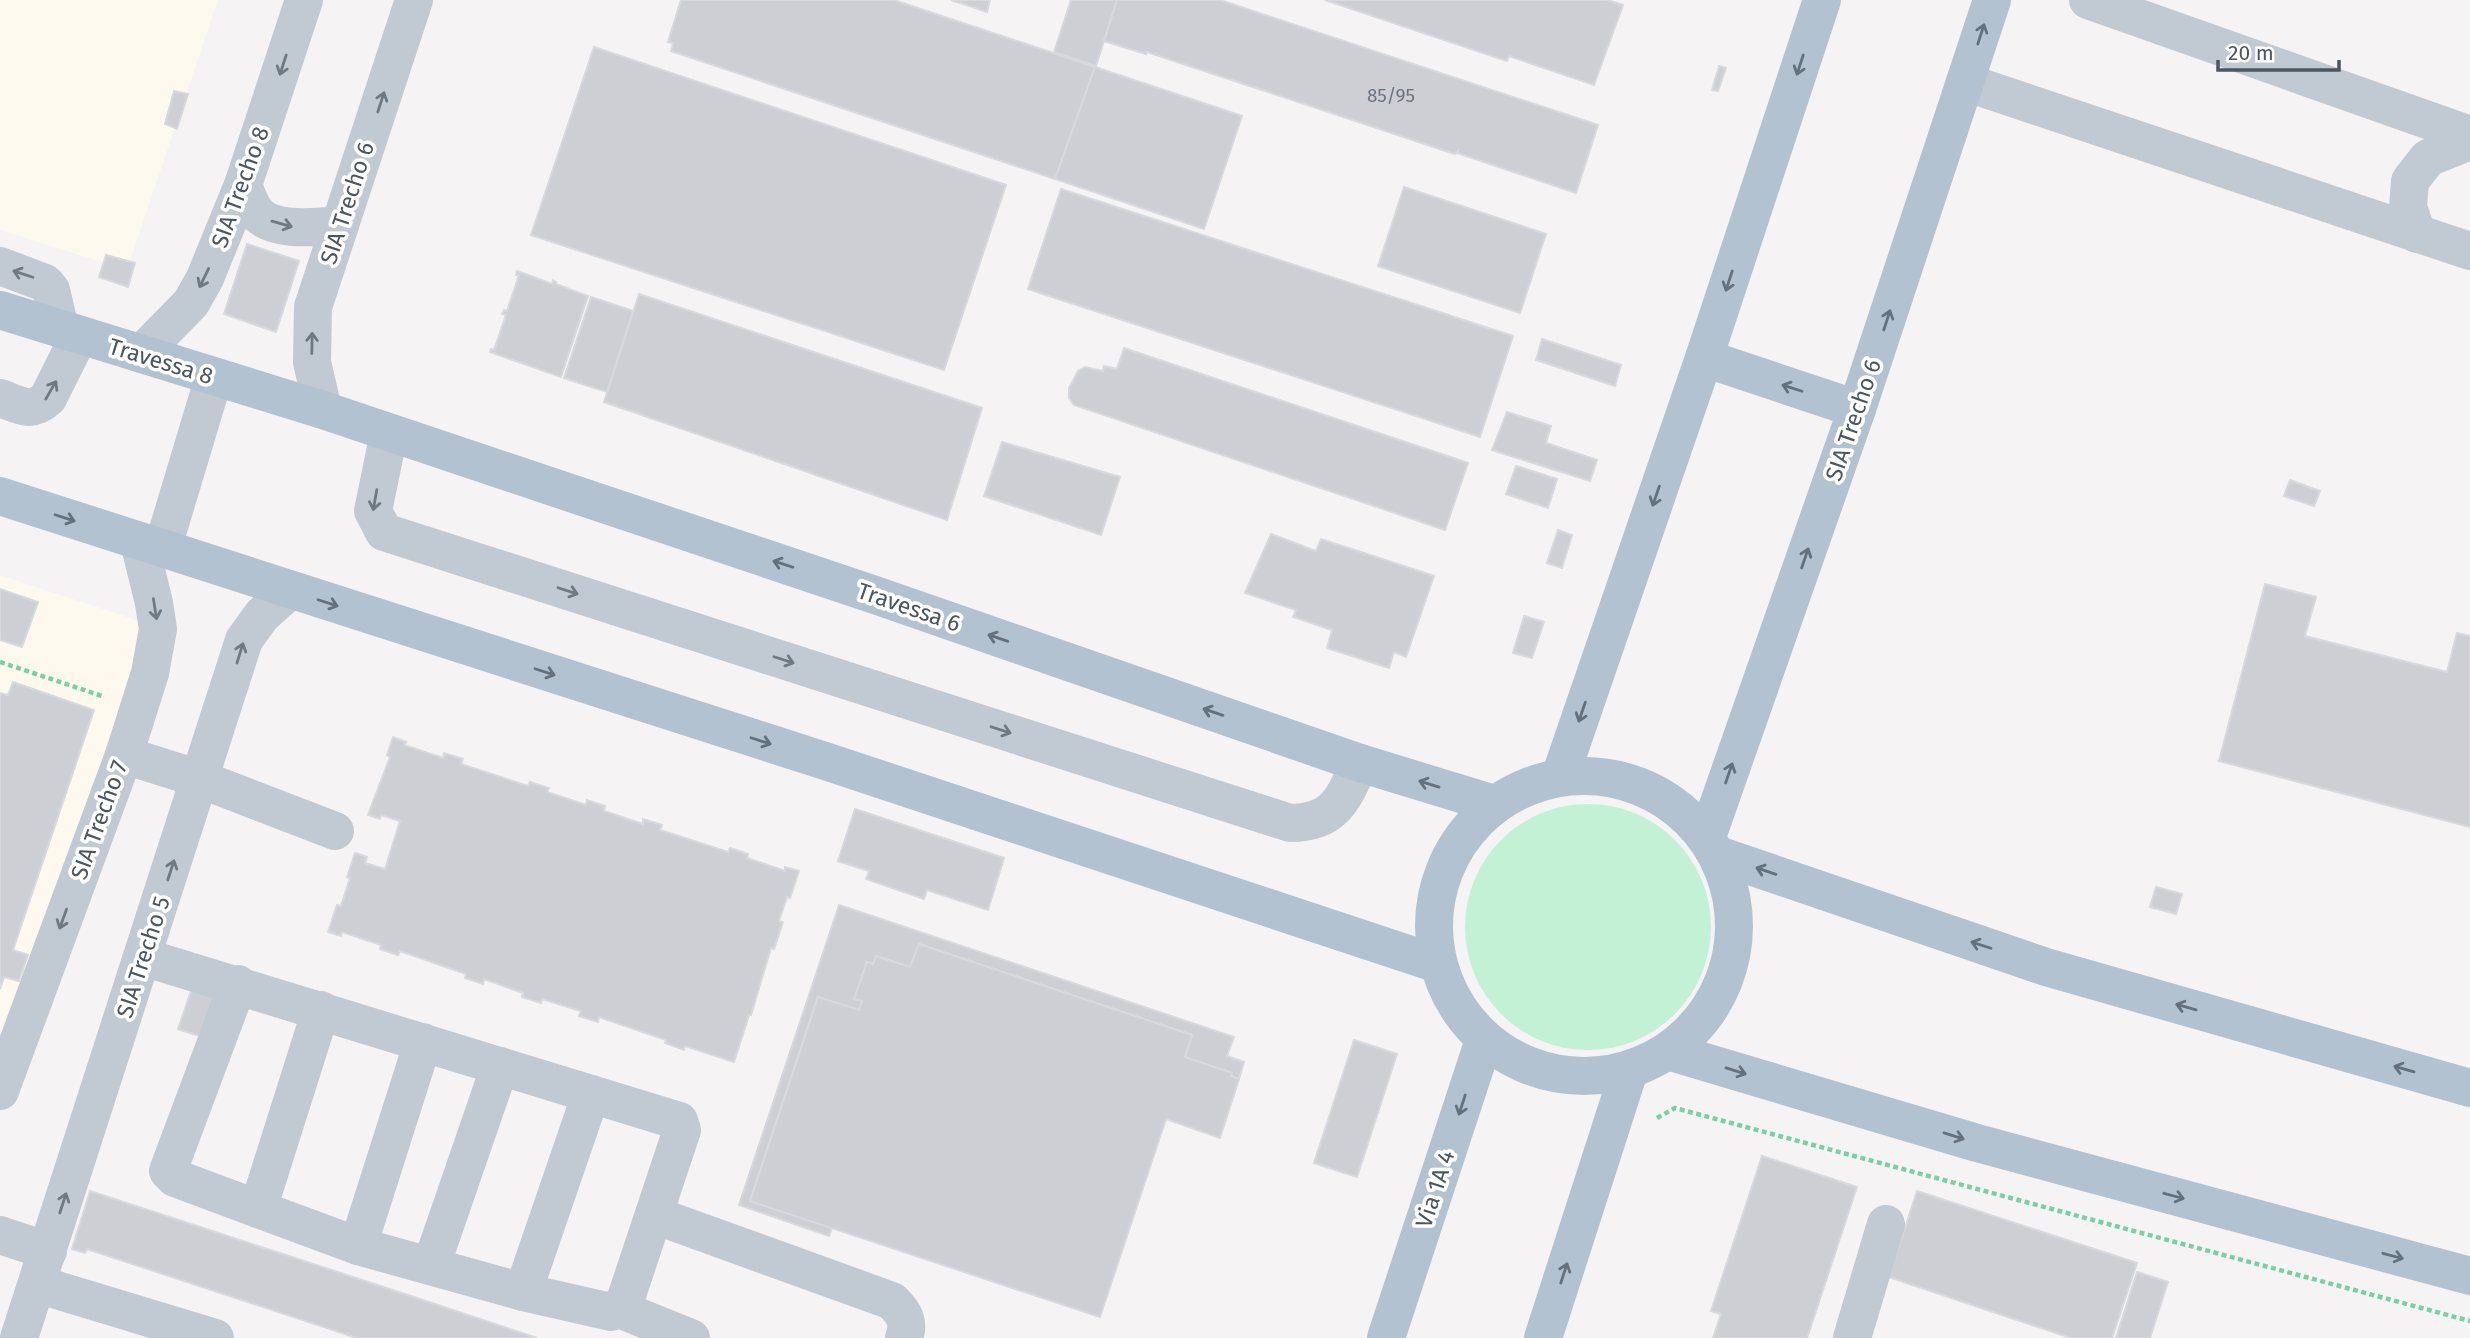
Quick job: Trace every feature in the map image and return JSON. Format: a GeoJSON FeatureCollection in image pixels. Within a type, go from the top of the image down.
{"type":"FeatureCollection","features":[{"type":"Feature","properties":{"kind":"main road"},"geometry":{"type":"LineString","coordinates":[[1560,776],[1704,358],[1822,0]]}},
{"type":"Feature","properties":{"kind":"main road","name":"SIA Trecho 6"},"geometry":{"type":"LineString","coordinates":[[1712,846],[1992,0]]}},
{"type":"Feature","properties":{"kind":"main road","name":"Travessa 8"},"geometry":{"type":"LineString","coordinates":[[0,310],[323,410]]}},
{"type":"Feature","properties":{"kind":"main road"},"geometry":{"type":"LineString","coordinates":[[1704,358],[1857,410]]}},
{"type":"Feature","properties":{"kind":"main road","name":"Travessa 6"},"geometry":{"type":"LineString","coordinates":[[323,410],[875,594],[1360,763],[1494,804]]}},
{"type":"Feature","properties":{"kind":"main road"},"geometry":{"type":"LineString","coordinates":[[0,496],[825,761],[1438,964]]}},
{"type":"Feature","properties":{"kind":"main road"},"geometry":{"type":"LineString","coordinates":[[1560,776],[1602,776],[1642,786],[1678,807],[1712,846],[1734,907],[1732,962],[1710,1012],[1671,1052],[1629,1071],[1578,1078],[1528,1067],[1484,1040],[1456,1005],[1438,964],[1434,920],[1442,876],[1463,836],[1494,804],[1526,787],[1560,776]]}},
{"type":"Feature","properties":{"kind":"main road"},"geometry":{"type":"LineString","coordinates":[[1712,846],[2046,967],[2470,1088]]}},
{"type":"Feature","properties":{"kind":"main road","name":"Via 1A 4"},"geometry":{"type":"LineString","coordinates":[[1386,1338],[1484,1040]]}},
{"type":"Feature","properties":{"kind":"main road"},"geometry":{"type":"LineString","coordinates":[[1671,1052],[1977,1143],[2470,1276]]}},
{"type":"Feature","properties":{"kind":"main road"},"geometry":{"type":"LineString","coordinates":[[1543,1338],[1629,1071]]}},
{"type":"Feature","properties":{"kind":"street","name":"SIA Trecho 8"},"geometry":{"type":"LineString","coordinates":[[141,354],[191,303],[205,278],[243,186],[304,0]]}},
{"type":"Feature","properties":{"kind":"street","name":"SIA Trecho 6"},"geometry":{"type":"LineString","coordinates":[[323,410],[312,362],[313,306],[414,0]]}},
{"type":"Feature","properties":{"kind":"street"},"geometry":{"type":"LineString","coordinates":[[2088,0],[2470,135]]}},
{"type":"Feature","properties":{"kind":"street"},"geometry":{"type":"LineString","coordinates":[[1965,82],[2470,251]]}},
{"type":"Feature","properties":{"kind":"street"},"geometry":{"type":"LineString","coordinates":[[2417,234],[2408,207],[2410,181],[2428,158],[2470,141]]}},
{"type":"Feature","properties":{"kind":"street"},"geometry":{"type":"LineString","coordinates":[[243,186],[256,212],[265,219],[288,227],[340,225]]}},
{"type":"Feature","properties":{"kind":"street"},"geometry":{"type":"LineString","coordinates":[[0,266],[45,283],[51,290],[69,332],[48,398],[36,407],[28,408],[0,398]]}},
{"type":"Feature","properties":{"kind":"street"},"geometry":{"type":"LineString","coordinates":[[151,546],[214,377]]}},
{"type":"Feature","properties":{"kind":"street"},"geometry":{"type":"LineString","coordinates":[[389,433],[373,511],[384,532],[1290,823],[1309,823],[1327,816],[1343,799],[1360,763]]}},
{"type":"Feature","properties":{"kind":"street","name":"SIA Trecho 7"},"geometry":{"type":"LineString","coordinates":[[0,1091],[124,755],[150,673],[158,629],[151,546]]}},
{"type":"Feature","properties":{"kind":"street","name":"SIA Trecho 5"},"geometry":{"type":"LineString","coordinates":[[25,1336],[42,1268],[244,640],[262,615],[289,591]]}},
{"type":"Feature","properties":{"kind":"street"},"geometry":{"type":"LineString","coordinates":[[124,755],[200,779],[335,831]]}},
{"type":"Feature","properties":{"kind":"street"},"geometry":{"type":"LineString","coordinates":[[143,957],[238,984],[679,1121],[682,1126],[624,1304],[611,1312],[523,1292],[358,1246],[175,1178],[168,1171],[238,984]]}},
{"type":"Feature","properties":{"kind":"street"},"geometry":{"type":"LineString","coordinates":[[258,1209],[321,1010]]}},
{"type":"Feature","properties":{"kind":"street"},"geometry":{"type":"LineString","coordinates":[[358,1246],[423,1042]]}},
{"type":"Feature","properties":{"kind":"street"},"geometry":{"type":"LineString","coordinates":[[431,1266],[500,1066]]}},
{"type":"Feature","properties":{"kind":"street"},"geometry":{"type":"LineString","coordinates":[[523,1292],[591,1094]]}},
{"type":"Feature","properties":{"kind":"street"},"geometry":{"type":"LineString","coordinates":[[654,1215],[892,1301],[903,1312],[908,1328],[904,1338]]}},
{"type":"Feature","properties":{"kind":"street"},"geometry":{"type":"LineString","coordinates":[[1852,1338],[1886,1224]]}},
{"type":"Feature","properties":{"kind":"street"},"geometry":{"type":"LineString","coordinates":[[0,1234],[42,1268],[215,1338]]}},
{"type":"Feature","properties":{"kind":"street"},"geometry":{"type":"LineString","coordinates":[[619,1309],[691,1338]]}},
{"type":"Feature","properties":{"kind":"path"},"geometry":{"type":"LineString","coordinates":[[0,662],[107,698]]}},
{"type":"Feature","properties":{"kind":"path"},"geometry":{"type":"LineString","coordinates":[[1617,1112],[1650,1122],[1675,1108],[2470,1321]]}},
{"type":"Feature","properties":{"kind":"shaded area"},"geometry":{"type":"Polygon","coordinates":[[[0,0],[218,0],[127,270],[0,230],[0,0]]]}},
{"type":"Feature","properties":{"kind":"shaded area"},"geometry":{"type":"Polygon","coordinates":[[[0,575],[158,627],[0,1104],[0,575]]]}},
{"type":"Feature","properties":{"kind":"green space"},"geometry":{"type":"Polygon","coordinates":[[[1588,804],[1624,809],[1656,825],[1675,840],[1690,859],[1706,891],[1711,927],[1706,963],[1690,995],[1675,1014],[1656,1029],[1624,1045],[1588,1050],[1552,1045],[1520,1029],[1501,1014],[1486,995],[1470,963],[1465,927],[1470,891],[1486,859],[1501,840],[1520,825],[1552,809],[1588,804]]]}},
{"type":"Feature","properties":{"kind":"building"},"geometry":{"type":"Polygon","coordinates":[[[681,0],[894,0],[1095,67],[1055,179],[671,51],[673,43],[668,42],[681,0]]]}},
{"type":"Feature","properties":{"kind":"building"},"geometry":{"type":"Polygon","coordinates":[[[951,0],[990,0],[987,12],[951,0]]]}},
{"type":"Feature","properties":{"kind":"building"},"geometry":{"type":"Polygon","coordinates":[[[1071,0],[1117,0],[1096,66],[1054,52],[1071,0]]]}},
{"type":"Feature","properties":{"kind":"building"},"geometry":{"type":"Polygon","coordinates":[[[1117,0],[1220,0],[1598,125],[1576,193],[1457,153],[1459,149],[1455,154],[1147,52],[1146,54],[1104,41],[1117,0]]]}},
{"type":"Feature","properties":{"kind":"building"},"geometry":{"type":"Polygon","coordinates":[[[1325,0],[1607,0],[1623,5],[1594,85],[1509,56],[1507,61],[1325,0]]]}},
{"type":"Feature","properties":{"kind":"building"},"geometry":{"type":"Polygon","coordinates":[[[594,47],[1006,185],[944,370],[531,235],[594,47]]]}},
{"type":"Feature","properties":{"kind":"building"},"geometry":{"type":"Polygon","coordinates":[[[1719,66],[1726,68],[1718,91],[1712,90],[1719,66]]]}},
{"type":"Feature","properties":{"kind":"building"},"geometry":{"type":"Polygon","coordinates":[[[1095,67],[1242,116],[1204,229],[1055,179],[1095,67]]]}},
{"type":"Feature","properties":{"kind":"building"},"geometry":{"type":"Polygon","coordinates":[[[174,91],[188,94],[177,129],[165,124],[174,91]]]}},
{"type":"Feature","properties":{"kind":"building"},"geometry":{"type":"Polygon","coordinates":[[[1404,187],[1546,234],[1520,313],[1378,266],[1404,187]]]}},
{"type":"Feature","properties":{"kind":"building"},"geometry":{"type":"Polygon","coordinates":[[[1061,189],[1513,336],[1480,437],[1028,289],[1061,189]]]}},
{"type":"Feature","properties":{"kind":"building"},"geometry":{"type":"Polygon","coordinates":[[[247,244],[299,261],[276,332],[224,314],[247,244]]]}},
{"type":"Feature","properties":{"kind":"building"},"geometry":{"type":"Polygon","coordinates":[[[106,255],[135,263],[128,287],[99,277],[106,255]]]}},
{"type":"Feature","properties":{"kind":"building"},"geometry":{"type":"Polygon","coordinates":[[[517,271],[552,284],[553,280],[556,284],[588,296],[561,377],[490,352],[491,349],[494,350],[506,315],[502,314],[504,310],[507,311],[519,275],[516,275],[517,271]]]}},
{"type":"Feature","properties":{"kind":"building"},"geometry":{"type":"Polygon","coordinates":[[[639,294],[982,408],[947,520],[604,402],[639,294]]]}},
{"type":"Feature","properties":{"kind":"building"},"geometry":{"type":"Polygon","coordinates":[[[591,297],[633,311],[607,392],[564,378],[591,297]]]}},
{"type":"Feature","properties":{"kind":"building"},"geometry":{"type":"Polygon","coordinates":[[[1542,339],[1621,365],[1615,386],[1536,360],[1542,339]]]}},
{"type":"Feature","properties":{"kind":"building"},"geometry":{"type":"Polygon","coordinates":[[[1124,348],[1468,463],[1445,530],[1074,405],[1069,398],[1069,388],[1078,371],[1085,367],[1103,371],[1104,366],[1117,369],[1124,348]]]}},
{"type":"Feature","properties":{"kind":"building"},"geometry":{"type":"Polygon","coordinates":[[[1507,412],[1551,426],[1546,443],[1597,460],[1590,481],[1492,450],[1507,412]]]}},
{"type":"Feature","properties":{"kind":"building"},"geometry":{"type":"Polygon","coordinates":[[[1002,442],[1120,477],[1101,535],[984,496],[1002,442]]]}},
{"type":"Feature","properties":{"kind":"building"},"geometry":{"type":"Polygon","coordinates":[[[1516,466],[1557,479],[1548,508],[1506,494],[1516,466]]]}},
{"type":"Feature","properties":{"kind":"building"},"geometry":{"type":"Polygon","coordinates":[[[2290,480],[2320,491],[2314,506],[2284,496],[2290,480]]]}},
{"type":"Feature","properties":{"kind":"building"},"geometry":{"type":"Polygon","coordinates":[[[1558,530],[1572,535],[1562,568],[1547,563],[1558,530]]]}},
{"type":"Feature","properties":{"kind":"building"},"geometry":{"type":"Polygon","coordinates":[[[1271,534],[1316,551],[1321,539],[1434,576],[1406,657],[1394,652],[1389,668],[1327,648],[1332,630],[1293,617],[1296,610],[1245,593],[1271,534]]]}},
{"type":"Feature","properties":{"kind":"building"},"geometry":{"type":"Polygon","coordinates":[[[2265,584],[2316,597],[2305,636],[2447,672],[2457,633],[2470,636],[2470,827],[2219,761],[2265,584]]]}},
{"type":"Feature","properties":{"kind":"building"},"geometry":{"type":"Polygon","coordinates":[[[0,589],[38,602],[22,647],[0,640],[0,589]]]}},
{"type":"Feature","properties":{"kind":"building"},"geometry":{"type":"Polygon","coordinates":[[[1524,616],[1544,622],[1532,658],[1513,653],[1524,616]]]}},
{"type":"Feature","properties":{"kind":"building"},"geometry":{"type":"Polygon","coordinates":[[[13,682],[94,710],[13,950],[28,955],[19,981],[4,977],[0,989],[0,693],[8,695],[13,682]]]}},
{"type":"Feature","properties":{"kind":"building"},"geometry":{"type":"Polygon","coordinates":[[[393,737],[406,742],[404,745],[443,758],[444,753],[463,759],[461,764],[528,786],[530,782],[549,788],[547,792],[586,805],[587,800],[605,806],[604,811],[643,824],[643,819],[662,825],[660,830],[728,852],[730,848],[748,854],[747,858],[785,871],[785,867],[799,871],[790,898],[787,897],[779,921],[783,922],[774,949],[771,948],[734,1062],[685,1046],[684,1050],[665,1043],[666,1040],[599,1017],[598,1022],[579,1016],[581,1011],[542,999],[541,1003],[522,997],[523,993],[484,979],[483,984],[465,978],[466,974],[400,951],[398,955],[380,949],[381,945],[342,932],[341,936],[328,932],[337,905],[341,906],[355,853],[367,857],[365,863],[385,869],[400,821],[381,815],[380,819],[368,815],[390,757],[387,755],[393,737]]]}},
{"type":"Feature","properties":{"kind":"building"},"geometry":{"type":"Polygon","coordinates":[[[855,809],[1004,858],[988,910],[927,890],[924,899],[866,879],[869,871],[838,861],[855,809]]]}},
{"type":"Feature","properties":{"kind":"building"},"geometry":{"type":"Polygon","coordinates":[[[2156,887],[2182,894],[2176,914],[2150,907],[2156,887]]]}},
{"type":"Feature","properties":{"kind":"building"},"geometry":{"type":"Polygon","coordinates":[[[839,905],[1234,1037],[1227,1056],[1244,1062],[1239,1079],[1231,1076],[1232,1073],[1185,1057],[1192,1035],[919,944],[910,967],[876,956],[873,964],[867,962],[854,999],[862,1001],[859,1010],[818,997],[750,1201],[832,1228],[829,1236],[739,1205],[839,905]]]}},
{"type":"Feature","properties":{"kind":"building"},"geometry":{"type":"Polygon","coordinates":[[[919,944],[1192,1035],[1185,1057],[1232,1073],[1231,1076],[1239,1079],[1220,1138],[1166,1119],[1100,1317],[750,1201],[818,997],[859,1010],[862,1001],[854,999],[867,962],[873,964],[876,956],[910,967],[919,944]]]}},
{"type":"Feature","properties":{"kind":"building"},"geometry":{"type":"Polygon","coordinates":[[[201,962],[229,972],[206,1038],[178,1029],[201,962]]]}},
{"type":"Feature","properties":{"kind":"building"},"geometry":{"type":"Polygon","coordinates":[[[1354,1040],[1397,1054],[1357,1177],[1314,1163],[1354,1040]]]}},
{"type":"Feature","properties":{"kind":"building"},"geometry":{"type":"Polygon","coordinates":[[[1762,1156],[1857,1187],[1807,1338],[1713,1338],[1721,1314],[1711,1311],[1762,1156]]]}},
{"type":"Feature","properties":{"kind":"building"},"geometry":{"type":"Polygon","coordinates":[[[90,1191],[537,1338],[357,1338],[87,1249],[85,1253],[72,1249],[90,1191]]]}},
{"type":"Feature","properties":{"kind":"building"},"geometry":{"type":"Polygon","coordinates":[[[1917,1191],[2137,1263],[2112,1338],[2071,1338],[1889,1277],[1917,1191]]]}},
{"type":"Feature","properties":{"kind":"building"},"geometry":{"type":"Polygon","coordinates":[[[2137,1272],[2168,1282],[2150,1338],[2116,1338],[2137,1272]]]}}]}
